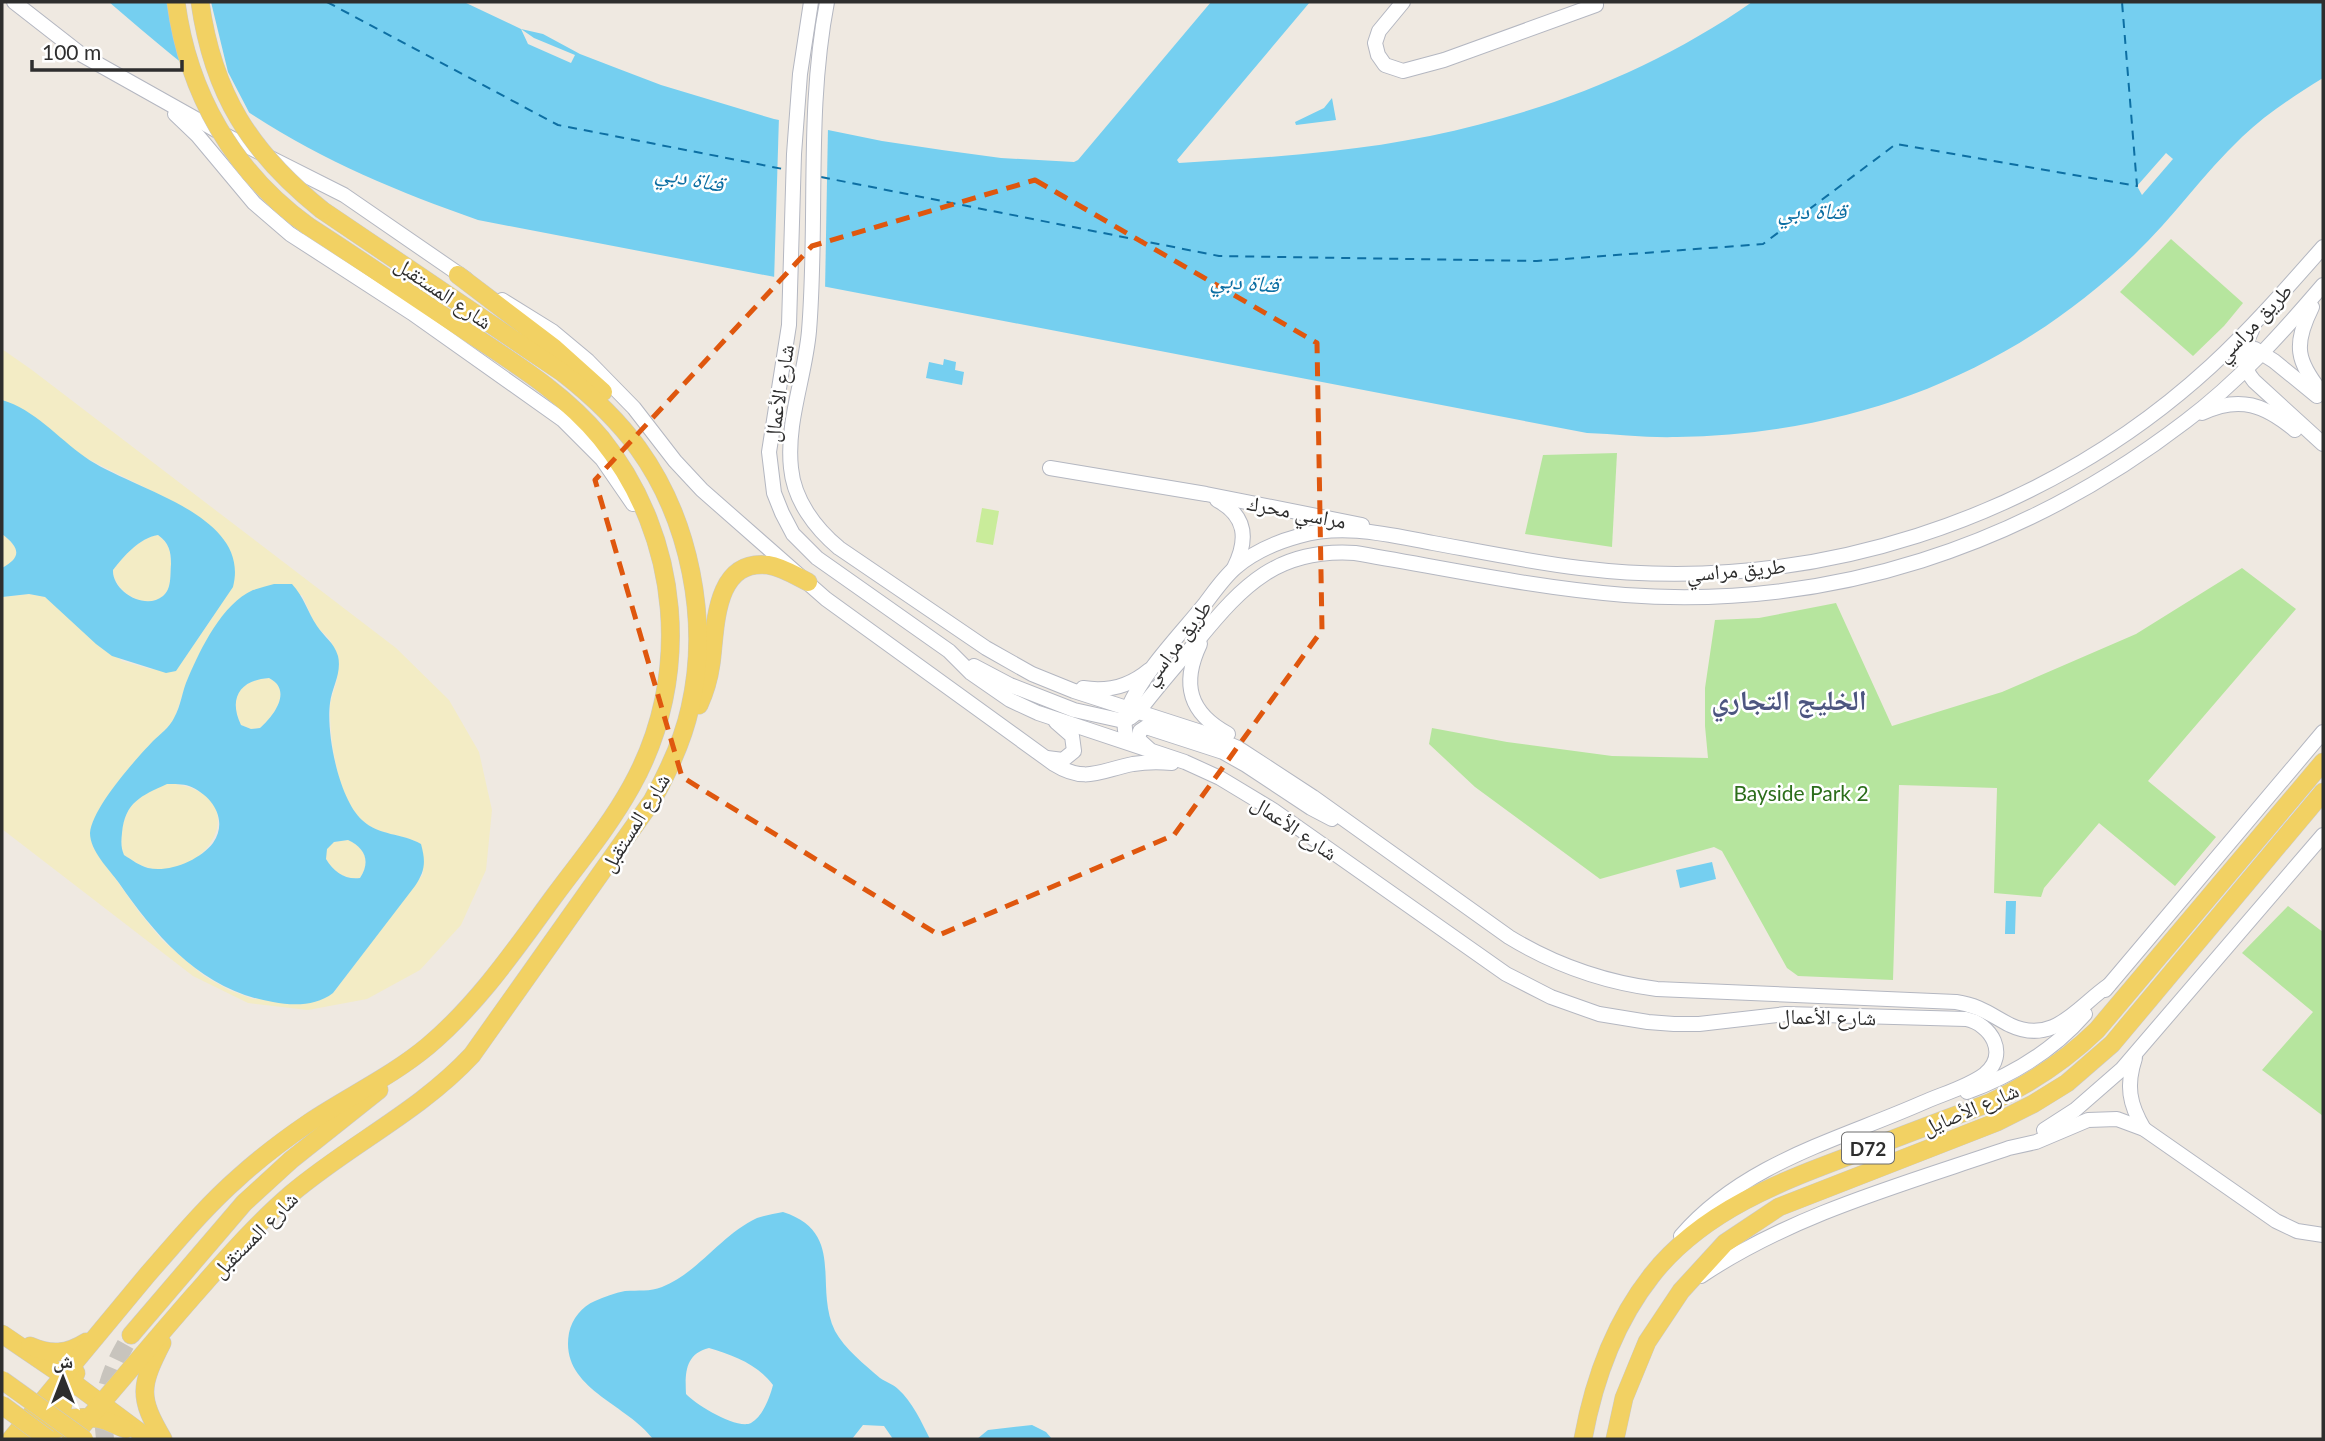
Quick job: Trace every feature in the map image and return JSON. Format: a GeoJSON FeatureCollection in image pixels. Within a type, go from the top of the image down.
{"type":"FeatureCollection","features":[{"type":"Feature","properties":{"kind":"main road","name":"شارع المستقبل"},"geometry":{"type":"LineString","coordinates":[[10,1436],[67,1378],[95,1336],[194,1222],[238,1178],[312,1121],[397,1069],[440,1035],[494,978],[616,811],[643,763],[662,711],[670,657],[670,603],[659,549],[639,498],[600,437],[562,398],[533,376],[308,226],[278,204],[261,187],[219,132],[203,100],[190,67],[176,2]]}},
{"type":"Feature","properties":{"kind":"main road","name":"شارع المستقبل"},"geometry":{"type":"LineString","coordinates":[[71,1439],[238,1246],[291,1195],[315,1175],[419,1104],[472,1055],[638,822],[664,779],[690,709],[696,663],[696,616],[684,547],[650,467],[629,437],[598,403],[563,373],[322,210],[267,160],[242,124],[214,64],[200,2]]}},
{"type":"Feature","properties":{"kind":"main road"},"geometry":{"type":"LineString","coordinates":[[458,275],[542,338],[589,378],[621,414],[629,437]]}},
{"type":"Feature","properties":{"kind":"main road"},"geometry":{"type":"LineString","coordinates":[[683,733],[705,688],[711,664],[717,608],[730,582],[745,569],[769,565],[808,582]]}},
{"type":"Feature","properties":{"kind":"main road","name":"شارع الأصايل"},"geometry":{"type":"LineString","coordinates":[[1583,1439],[1594,1387],[1603,1362],[1625,1315],[1654,1272],[1707,1226],[1766,1188],[1989,1103],[2055,1066],[2097,1030],[2323,762]]}},
{"type":"Feature","properties":{"kind":"main road","name":"شارع الأصايل"},"geometry":{"type":"LineString","coordinates":[[1615,1439],[1624,1398],[1638,1360],[1657,1324],[1681,1291],[1725,1243],[1779,1207],[1997,1122],[2033,1104],[2075,1077],[2112,1044],[2323,792]]}},
{"type":"Feature","properties":{"kind":"main road"},"geometry":{"type":"LineString","coordinates":[[131,1335],[244,1203],[291,1160],[371,1097],[397,1069]]}},
{"type":"Feature","properties":{"kind":"main road"},"geometry":{"type":"LineString","coordinates":[[163,1439],[147,1409],[145,1385],[147,1372],[175,1318]]}},
{"type":"Feature","properties":{"kind":"main road"},"geometry":{"type":"LineString","coordinates":[[6,1336],[52,1353],[71,1350],[95,1336]]}},
{"type":"Feature","properties":{"kind":"main road"},"geometry":{"type":"LineString","coordinates":[[6,1336],[144,1436]]}},
{"type":"Feature","properties":{"kind":"main road"},"geometry":{"type":"LineString","coordinates":[[52,1428],[67,1378]]}},
{"type":"Feature","properties":{"kind":"main road"},"geometry":{"type":"LineString","coordinates":[[2,1380],[84,1439]]}},
{"type":"Feature","properties":{"kind":"main road"},"geometry":{"type":"LineString","coordinates":[[2,1416],[52,1428],[102,1403]]}},
{"type":"Feature","properties":{"kind":"main road"},"geometry":{"type":"LineString","coordinates":[[2,1405],[52,1428]]}},
{"type":"Feature","properties":{"kind":"main road"},"geometry":{"type":"LineString","coordinates":[[10,1436],[89,1418],[144,1436]]}},
{"type":"Feature","properties":{"kind":"main road"},"geometry":{"type":"LineString","coordinates":[[106,1439],[121,1433],[144,1436]]}},
{"type":"Feature","properties":{"kind":"street"},"geometry":{"type":"LineString","coordinates":[[14,2],[82,55],[152,96],[355,202],[458,275],[539,322],[577,350],[634,408],[675,461],[702,490],[808,582],[872,634],[1061,769],[1087,776],[1144,763],[1178,763],[1201,768]]}},
{"type":"Feature","properties":{"kind":"street","name":"شارع الأعمال"},"geometry":{"type":"LineString","coordinates":[[811,2],[795,127],[789,326],[770,438],[769,465],[774,493],[793,534],[827,565],[949,651],[971,673],[996,692],[1053,719],[1201,768],[1265,805],[1506,974],[1551,997],[1599,1014],[1674,1024],[1699,1024],[1786,1014],[1975,1020],[1989,1031],[1996,1047],[1992,1065],[1984,1080]]}},
{"type":"Feature","properties":{"kind":"street","name":"شارع الأعمال"},"geometry":{"type":"LineString","coordinates":[[827,2],[817,66],[814,115],[809,332],[790,443],[791,469],[796,492],[821,532],[846,553],[986,648],[1050,682],[1131,713],[1226,742],[1314,797],[1526,947],[1562,965],[1618,983],[1657,989],[1956,1002],[1985,1009],[2012,1026],[2030,1030],[2049,1028],[2064,1022],[2109,985]]}},
{"type":"Feature","properties":{"kind":"street"},"geometry":{"type":"LineString","coordinates":[[1403,2],[1379,31],[1375,43],[1378,55],[1385,65],[1403,71],[1437,62],[1596,5]]}},
{"type":"Feature","properties":{"kind":"street"},"geometry":{"type":"LineString","coordinates":[[152,96],[187,125],[242,190],[281,226],[334,264],[421,319],[563,420],[590,445],[613,473],[659,549]]}},
{"type":"Feature","properties":{"kind":"street"},"geometry":{"type":"LineString","coordinates":[[281,226],[275,213],[275,200],[282,187],[293,179],[307,177]]}},
{"type":"Feature","properties":{"kind":"street","name":"طريق مراسي"},"geometry":{"type":"LineString","coordinates":[[1131,713],[1158,663],[1233,569],[1265,549],[1304,534],[1345,530],[1386,534],[1600,571],[1700,574],[1810,561],[1990,509],[2050,481],[2122,436],[2174,389],[2210,367],[2262,317],[2323,247]]}},
{"type":"Feature","properties":{"kind":"street"},"geometry":{"type":"LineString","coordinates":[[2322,287],[2303,324],[2299,347],[2306,372],[2323,394]]}},
{"type":"Feature","properties":{"kind":"street","name":"طريق مراسي"},"geometry":{"type":"LineString","coordinates":[[1131,713],[1235,597],[1257,578],[1283,563],[1325,553],[1355,553],[1561,588],[1626,595],[1681,597],[1782,592],[1848,581],[1937,556],[2029,520],[2112,474],[2188,420],[2245,370],[2322,287]]}},
{"type":"Feature","properties":{"kind":"street"},"geometry":{"type":"LineString","coordinates":[[2262,317],[2259,322],[2261,333],[2271,338],[2280,334]]}},
{"type":"Feature","properties":{"kind":"street"},"geometry":{"type":"LineString","coordinates":[[2262,317],[2245,347],[2245,370],[2323,445]]}},
{"type":"Feature","properties":{"kind":"street"},"geometry":{"type":"LineString","coordinates":[[2226,351],[2245,347],[2263,353],[2323,401]]}},
{"type":"Feature","properties":{"kind":"street"},"geometry":{"type":"LineString","coordinates":[[2210,367],[2221,365],[2229,372],[2230,378],[2225,387]]}},
{"type":"Feature","properties":{"kind":"street"},"geometry":{"type":"LineString","coordinates":[[2188,420],[2224,405],[2246,404],[2267,410],[2323,445]]}},
{"type":"Feature","properties":{"kind":"street","name":"مراسي محرك"},"geometry":{"type":"LineString","coordinates":[[1050,468],[1342,519],[1386,534]]}},
{"type":"Feature","properties":{"kind":"street","name":"مراسي محرك"},"geometry":{"type":"LineString","coordinates":[[1206,494],[1230,508],[1242,526],[1243,546],[1233,569]]}},
{"type":"Feature","properties":{"kind":"street"},"geometry":{"type":"LineString","coordinates":[[1464,534],[1471,550]]}},
{"type":"Feature","properties":{"kind":"street"},"geometry":{"type":"LineString","coordinates":[[1206,630],[1193,660],[1190,678],[1192,695],[1199,711],[1210,724],[1262,755],[1314,797]]}},
{"type":"Feature","properties":{"kind":"street"},"geometry":{"type":"LineString","coordinates":[[949,651],[1010,685],[1052,703],[1113,720],[1131,713],[1128,742]]}},
{"type":"Feature","properties":{"kind":"street"},"geometry":{"type":"LineString","coordinates":[[1050,682],[1091,690],[1110,689],[1136,679],[1158,663]]}},
{"type":"Feature","properties":{"kind":"street"},"geometry":{"type":"LineString","coordinates":[[1047,758],[1068,758],[1075,746],[1072,736],[1053,719]]}},
{"type":"Feature","properties":{"kind":"street"},"geometry":{"type":"LineString","coordinates":[[1153,751],[1139,738],[1140,731],[1146,727],[1223,752],[1311,808],[1362,831]]}},
{"type":"Feature","properties":{"kind":"street","name":"شارع الأعمال"},"geometry":{"type":"LineString","coordinates":[[1654,1272],[1689,1228],[1717,1202],[1750,1179],[1796,1154],[2025,1065],[2071,1030],[2323,732]]}},
{"type":"Feature","properties":{"kind":"street"},"geometry":{"type":"LineString","coordinates":[[1681,1291],[1742,1250],[1787,1228],[2009,1148],[2075,1117],[2136,1054],[2323,835]]}},
{"type":"Feature","properties":{"kind":"street"},"geometry":{"type":"LineString","coordinates":[[2136,1054],[2129,1076],[2129,1093],[2133,1109],[2144,1129]]}},
{"type":"Feature","properties":{"kind":"street"},"geometry":{"type":"LineString","coordinates":[[2075,1117],[2116,1119],[2144,1129],[2276,1221],[2297,1231],[2323,1235]]}},
{"type":"Feature","properties":{"kind":"highlighted area"},"geometry":{"type":"Polygon","coordinates":[[[1035,180],[1317,343],[1322,630],[1174,835],[939,935],[682,777],[595,480],[812,246],[1035,180]]]}},
{"type":"Feature","properties":{"kind":"green space"},"geometry":{"type":"Polygon","coordinates":[[[2171,239],[2243,303],[2193,356],[2120,292],[2171,239]]]}},
{"type":"Feature","properties":{"kind":"green space"},"geometry":{"type":"Polygon","coordinates":[[[1617,453],[1612,547],[1525,534],[1543,455],[1617,453]]]}},
{"type":"Feature","properties":{"kind":"green space"},"geometry":{"type":"Polygon","coordinates":[[[982,508],[999,511],[993,545],[976,542],[982,508]]]}},
{"type":"Feature","properties":{"kind":"green space","name":"Bayside Park 2"},"geometry":{"type":"Polygon","coordinates":[[[2242,568],[2296,609],[2148,781],[2216,837],[2175,886],[2099,823],[2044,888],[2041,897],[1994,893],[1997,788],[1899,785],[1893,980],[1798,976],[1787,968],[1722,851],[1714,847],[1600,879],[1475,787],[1429,744],[1432,728],[1507,742],[1612,756],[1708,758],[1705,688],[1715,620],[1759,618],[1836,603],[1892,726],[2002,692],[2136,634],[2242,568]]]}},
{"type":"Feature","properties":{"kind":"green space"},"geometry":{"type":"Polygon","coordinates":[[[2288,906],[2323,932],[2323,1116],[2262,1070],[2313,1012],[2242,953],[2288,906]]]}},
{"type":"Feature","properties":{"kind":"sand"},"geometry":{"type":"Polygon","coordinates":[[[2,349],[396,648],[449,700],[479,752],[492,810],[486,870],[461,925],[420,970],[367,999],[308,1010],[248,1003],[193,976],[2,829],[2,597],[29,594],[45,597],[122,661],[150,669],[176,670],[213,617],[164,497],[86,458],[2,400],[2,349]],[[302,595],[234,604],[201,651],[188,678],[174,720],[118,782],[93,823],[93,847],[162,940],[204,976],[253,999],[333,993],[423,874],[421,844],[369,825],[353,810],[346,798],[331,736],[330,703],[337,676],[334,651],[330,640],[315,623],[302,595]]]}},
{"type":"Feature","properties":{"kind":"sand"},"geometry":{"type":"Polygon","coordinates":[[[2,534],[12,543],[16,556],[2,568],[2,534]]]}},
{"type":"Feature","properties":{"kind":"sand"},"geometry":{"type":"Polygon","coordinates":[[[158,535],[170,551],[169,585],[166,593],[156,600],[139,600],[118,585],[113,570],[138,544],[158,535]]]}},
{"type":"Feature","properties":{"kind":"sand"},"geometry":{"type":"Polygon","coordinates":[[[269,678],[280,689],[279,703],[271,717],[260,728],[251,729],[241,725],[236,707],[239,692],[250,682],[269,678]]]}},
{"type":"Feature","properties":{"kind":"sand"},"geometry":{"type":"Polygon","coordinates":[[[167,783],[196,790],[212,802],[218,818],[215,834],[205,850],[190,862],[170,869],[149,868],[124,855],[121,842],[124,822],[136,801],[167,783]]]}},
{"type":"Feature","properties":{"kind":"sand"},"geometry":{"type":"Polygon","coordinates":[[[348,840],[359,847],[365,856],[365,866],[360,878],[349,878],[340,874],[326,859],[326,849],[334,842],[348,840]]]}},
{"type":"Feature","properties":{"kind":"water","name":"قناة دبي"},"geometry":{"type":"Polygon","coordinates":[[[109,2],[464,2],[521,29],[543,34],[580,54],[661,85],[774,119],[942,150],[1001,158],[1074,162],[1211,2],[1310,2],[1177,160],[1179,163],[1294,155],[1388,144],[1498,120],[1604,83],[1705,32],[1752,2],[2323,2],[2323,78],[2271,113],[2242,137],[2148,241],[2085,297],[2034,334],[1980,365],[1924,390],[1865,410],[1804,424],[1742,433],[1654,437],[1587,433],[478,220],[354,171],[266,123],[205,81],[109,2]]]}},
{"type":"Feature","properties":{"kind":"water"},"geometry":{"type":"Polygon","coordinates":[[[1332,98],[1336,120],[1296,125],[1295,122],[1324,108],[1332,98]]]}},
{"type":"Feature","properties":{"kind":"water"},"geometry":{"type":"Polygon","coordinates":[[[944,359],[956,362],[955,370],[964,372],[962,385],[926,378],[929,362],[943,365],[944,359]]]}},
{"type":"Feature","properties":{"kind":"water"},"geometry":{"type":"Polygon","coordinates":[[[2,400],[25,410],[85,457],[105,469],[183,506],[206,522],[224,540],[234,561],[233,587],[176,671],[166,673],[112,656],[45,597],[29,594],[2,597],[2,568],[13,560],[16,552],[12,543],[2,534],[2,400]],[[158,535],[138,544],[113,570],[118,585],[139,600],[156,600],[168,589],[171,555],[158,535]]]}},
{"type":"Feature","properties":{"kind":"water"},"geometry":{"type":"Polygon","coordinates":[[[274,584],[292,584],[338,656],[339,668],[330,703],[330,731],[341,782],[354,810],[362,820],[376,829],[421,844],[424,856],[423,871],[415,886],[333,993],[304,1004],[281,1003],[248,996],[204,974],[184,959],[149,923],[105,866],[93,846],[90,833],[106,798],[145,749],[172,721],[193,666],[222,616],[253,590],[274,584]],[[269,678],[251,682],[239,692],[236,707],[241,725],[251,729],[260,728],[271,717],[279,703],[280,689],[269,678]],[[167,784],[142,797],[131,807],[124,822],[121,842],[124,855],[142,866],[165,869],[192,860],[213,843],[218,834],[219,817],[205,795],[187,785],[167,784]],[[348,840],[334,842],[327,849],[326,859],[329,864],[345,876],[360,878],[366,861],[362,851],[348,840]]]}},
{"type":"Feature","properties":{"kind":"water"},"geometry":{"type":"Polygon","coordinates":[[[1712,862],[1716,879],[1680,888],[1676,870],[1712,862]]]}},
{"type":"Feature","properties":{"kind":"water"},"geometry":{"type":"Polygon","coordinates":[[[2006,901],[2016,901],[2015,934],[2005,934],[2006,901]]]}},
{"type":"Feature","properties":{"kind":"water"},"geometry":{"type":"Polygon","coordinates":[[[783,1212],[803,1221],[815,1233],[822,1247],[829,1314],[835,1331],[849,1350],[868,1368],[903,1394],[930,1439],[893,1439],[884,1426],[863,1425],[852,1439],[653,1439],[641,1426],[597,1393],[574,1368],[569,1352],[570,1328],[575,1318],[590,1303],[625,1291],[662,1287],[687,1272],[744,1225],[757,1218],[783,1212]],[[709,1348],[695,1355],[688,1365],[686,1394],[727,1420],[751,1423],[762,1411],[773,1385],[752,1366],[736,1357],[709,1348]]]}},
{"type":"Feature","properties":{"kind":"water"},"geometry":{"type":"Polygon","coordinates":[[[1032,1425],[1046,1432],[1052,1439],[977,1439],[988,1430],[1032,1425]]]}},
{"type":"Feature","properties":{"kind":"pier"},"geometry":{"type":"Polygon","coordinates":[[[170,2],[211,2],[228,72],[252,118],[184,70],[170,2]]]}},
{"type":"Feature","properties":{"kind":"pier"},"geometry":{"type":"Polygon","coordinates":[[[521,29],[534,38],[575,55],[571,63],[528,44],[521,29]]]}},
{"type":"Feature","properties":{"kind":"pier"},"geometry":{"type":"Polygon","coordinates":[[[779,116],[828,126],[825,291],[774,282],[779,116]]]}},
{"type":"Feature","properties":{"kind":"pier"},"geometry":{"type":"Polygon","coordinates":[[[2166,153],[2173,159],[2142,195],[2137,186],[2166,153]]]}},
{"type":"Feature","properties":{"kind":"ferry route"},"geometry":{"type":"LineString","coordinates":[[327,2],[558,125],[788,170]]}},
{"type":"Feature","properties":{"kind":"ferry route"},"geometry":{"type":"LineString","coordinates":[[821,177],[1219,256],[1537,261],[1763,244],[1896,144],[2137,186],[2122,2]]}},
{"type":"Feature","properties":{"kind":"tunnel"},"geometry":{"type":"LineString","coordinates":[[105,1439],[105,1397],[117,1361],[131,1335]]}},
{"type":"Feature","properties":{"kind":"district","name":"الخليج التجاري"},"geometry":{"type":"Point","coordinates":[1789,699]}}]}
